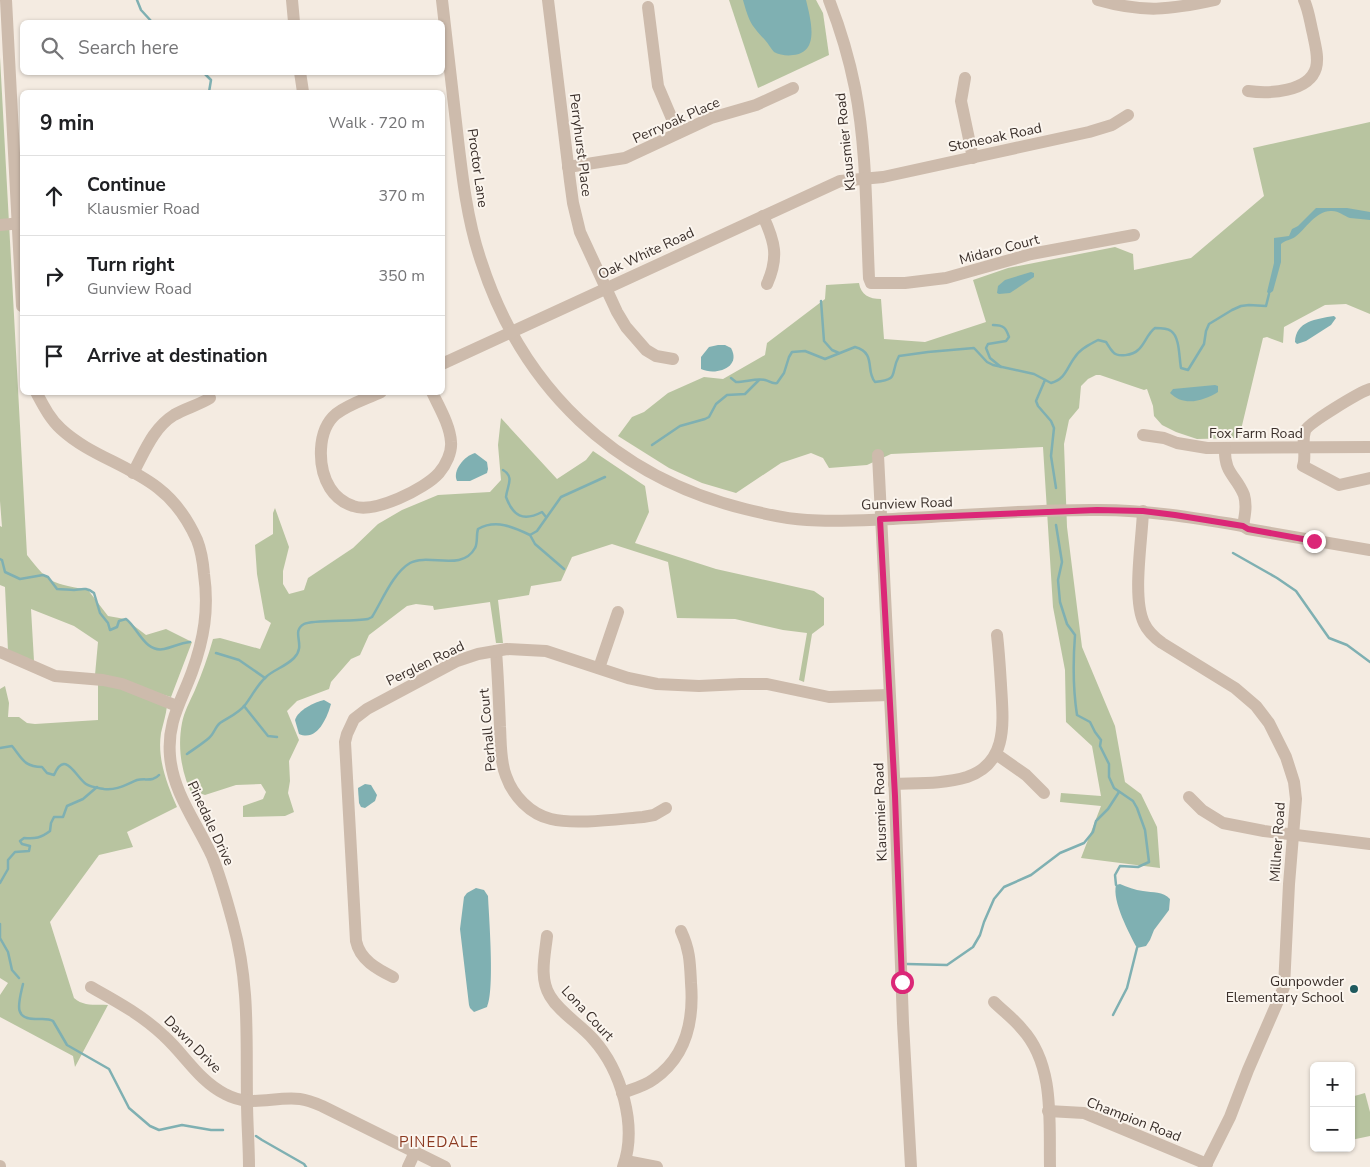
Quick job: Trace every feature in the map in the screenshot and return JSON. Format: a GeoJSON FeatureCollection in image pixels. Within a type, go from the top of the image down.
{"type":"FeatureCollection","features":[{"type":"Feature","properties":{"kind":"street"},"geometry":{"type":"LineString","coordinates":[[6,0],[4,24],[20,211]]}},
{"type":"Feature","properties":{"kind":"street"},"geometry":{"type":"LineString","coordinates":[[292,0],[294,20]]}},
{"type":"Feature","properties":{"kind":"street","name":"Proctor Lane"},"geometry":{"type":"LineString","coordinates":[[442,0],[444,20]]}},
{"type":"Feature","properties":{"kind":"street","name":"Perryhurst Place"},"geometry":{"type":"LineString","coordinates":[[548,0],[568,167],[573,203],[580,232],[616,312],[637,341],[656,356],[673,359]]}},
{"type":"Feature","properties":{"kind":"street","name":"Klausmier Road"},"geometry":{"type":"LineString","coordinates":[[829,0],[852,70],[855,88],[865,178],[869,278],[871,283]]}},
{"type":"Feature","properties":{"kind":"street"},"geometry":{"type":"LineString","coordinates":[[1098,0],[1128,7],[1160,10],[1215,0]]}},
{"type":"Feature","properties":{"kind":"street"},"geometry":{"type":"LineString","coordinates":[[1248,92],[1266,92],[1292,88],[1307,81],[1315,70],[1317,56],[1304,0]]}},
{"type":"Feature","properties":{"kind":"street"},"geometry":{"type":"LineString","coordinates":[[648,7],[658,86],[678,133]]}},
{"type":"Feature","properties":{"kind":"street","name":"Proctor Lane"},"geometry":{"type":"LineString","coordinates":[[445,27],[460,161],[473,233],[489,286],[511,333]]}},
{"type":"Feature","properties":{"kind":"street"},"geometry":{"type":"LineString","coordinates":[[300,75],[303,90]]}},
{"type":"Feature","properties":{"kind":"street"},"geometry":{"type":"LineString","coordinates":[[965,78],[961,101],[972,158]]}},
{"type":"Feature","properties":{"kind":"street","name":"Perryoak Place"},"geometry":{"type":"LineString","coordinates":[[568,167],[625,158],[720,115],[756,105],[793,88]]}},
{"type":"Feature","properties":{"kind":"street","name":"Stoneoak Road"},"geometry":{"type":"LineString","coordinates":[[865,178],[883,177],[1103,128],[1128,115]]}},
{"type":"Feature","properties":{"kind":"street","name":"Oak White Road"},"geometry":{"type":"LineString","coordinates":[[445,363],[840,181],[865,178]]}},
{"type":"Feature","properties":{"kind":"street"},"geometry":{"type":"LineString","coordinates":[[764,216],[773,240],[775,254],[773,269],[767,284]]}},
{"type":"Feature","properties":{"kind":"street"},"geometry":{"type":"LineString","coordinates":[[0,225],[20,223]]}},
{"type":"Feature","properties":{"kind":"street","name":"Midaro Court"},"geometry":{"type":"LineString","coordinates":[[871,283],[946,278],[1032,254],[1134,235]]}},
{"type":"Feature","properties":{"kind":"street","name":"Gunview Road"},"geometry":{"type":"LineString","coordinates":[[511,333],[538,376],[552,393],[584,426],[606,445],[634,464],[667,482],[726,504],[784,518],[816,520],[1097,510],[1143,511],[1243,526],[1248,529],[1370,550]]}},
{"type":"Feature","properties":{"kind":"street"},"geometry":{"type":"LineString","coordinates":[[1370,389],[1357,394],[1307,427],[1304,437],[1305,461],[1303,466],[1335,484],[1343,485],[1370,478]]}},
{"type":"Feature","properties":{"kind":"street","name":"Pinedale Drive"},"geometry":{"type":"LineString","coordinates":[[38,395],[50,416],[70,436],[90,450],[158,488],[174,504],[198,542],[206,591],[205,626],[192,674],[177,706],[170,740],[172,768],[181,798],[212,858],[226,897],[240,950],[247,1001],[249,1167]]}},
{"type":"Feature","properties":{"kind":"street"},"geometry":{"type":"LineString","coordinates":[[374,395],[336,414],[328,424],[322,445],[323,468],[330,489],[337,497],[356,507],[379,506],[418,488],[440,473],[446,464],[451,442],[444,417],[433,395]]}},
{"type":"Feature","properties":{"kind":"street"},"geometry":{"type":"LineString","coordinates":[[133,473],[156,432],[163,424],[176,414],[210,398]]}},
{"type":"Feature","properties":{"kind":"street","name":"Fox Farm Road"},"geometry":{"type":"LineString","coordinates":[[1143,435],[1164,438],[1192,446],[1225,448],[1370,447]]}},
{"type":"Feature","properties":{"kind":"street"},"geometry":{"type":"LineString","coordinates":[[1225,448],[1225,462],[1241,489],[1246,502],[1243,526]]}},
{"type":"Feature","properties":{"kind":"street","name":"Klausmier Road"},"geometry":{"type":"LineString","coordinates":[[878,455],[911,1167]]}},
{"type":"Feature","properties":{"kind":"street","name":"Millner Road"},"geometry":{"type":"LineString","coordinates":[[1143,511],[1138,598],[1144,624],[1152,635],[1162,643],[1246,696],[1269,723],[1286,757],[1294,782],[1296,799],[1289,884],[1284,987],[1230,1116],[1206,1166]]}},
{"type":"Feature","properties":{"kind":"street"},"geometry":{"type":"LineString","coordinates":[[599,668],[618,612]]}},
{"type":"Feature","properties":{"kind":"street"},"geometry":{"type":"LineString","coordinates":[[894,784],[941,782],[969,777],[984,768],[996,754],[1002,735],[1004,717],[997,636]]}},
{"type":"Feature","properties":{"kind":"street","name":"Perglen Road"},"geometry":{"type":"LineString","coordinates":[[393,976],[372,965],[362,955],[358,947],[345,742],[350,726],[360,714],[448,666],[478,654],[516,649],[546,651],[628,678],[676,686],[767,684],[829,697],[889,695]]}},
{"type":"Feature","properties":{"kind":"street","name":"Perhall Court"},"geometry":{"type":"LineString","coordinates":[[496,651],[503,766],[511,789],[520,799],[531,809],[543,816],[566,820],[643,817],[654,815],[666,808]]}},
{"type":"Feature","properties":{"kind":"street"},"geometry":{"type":"LineString","coordinates":[[0,652],[55,676],[103,680],[122,684],[177,706]]}},
{"type":"Feature","properties":{"kind":"street"},"geometry":{"type":"LineString","coordinates":[[996,754],[1026,775],[1044,793]]}},
{"type":"Feature","properties":{"kind":"street"},"geometry":{"type":"LineString","coordinates":[[1189,797],[1202,810],[1223,823],[1370,844]]}},
{"type":"Feature","properties":{"kind":"street"},"geometry":{"type":"LineString","coordinates":[[622,1093],[648,1083],[664,1071],[678,1052],[688,1032],[692,1004],[689,950],[681,931]]}},
{"type":"Feature","properties":{"kind":"street","name":"Lona Court"},"geometry":{"type":"LineString","coordinates":[[547,936],[544,979],[550,996],[600,1047],[615,1071],[622,1093],[628,1132],[624,1164]]}},
{"type":"Feature","properties":{"kind":"street","name":"Dawn Drive"},"geometry":{"type":"LineString","coordinates":[[91,987],[134,1011],[166,1037],[205,1080],[224,1094],[247,1102],[299,1099],[310,1102],[322,1106],[445,1167]]}},
{"type":"Feature","properties":{"kind":"street"},"geometry":{"type":"LineString","coordinates":[[994,1002],[1023,1029],[1037,1051],[1045,1071],[1050,1167]]}},
{"type":"Feature","properties":{"kind":"street","name":"Champion Road"},"geometry":{"type":"LineString","coordinates":[[1048,1112],[1084,1113],[1206,1166]]}},
{"type":"Feature","properties":{"kind":"street"},"geometry":{"type":"LineString","coordinates":[[408,1167],[415,1152]]}},
{"type":"Feature","properties":{"kind":"street"},"geometry":{"type":"LineString","coordinates":[[624,1164],[657,1167]]}},
{"type":"Feature","properties":{"kind":"green space"},"geometry":{"type":"Polygon","coordinates":[[[729,0],[816,0],[823,13],[829,55],[758,88],[729,0]]]}},
{"type":"Feature","properties":{"kind":"green space"},"geometry":{"type":"Polygon","coordinates":[[[0,57],[27,555],[41,572],[53,581],[88,590],[108,616],[125,619],[146,635],[166,629],[192,642],[171,697],[95,675],[98,642],[74,626],[31,609],[34,661],[8,651],[5,587],[0,585],[0,526],[2,527],[0,501],[0,57]]]}},
{"type":"Feature","properties":{"kind":"green space"},"geometry":{"type":"Polygon","coordinates":[[[1370,122],[1370,314],[1346,304],[1325,305],[1284,327],[1283,343],[1267,337],[1263,338],[1239,438],[1197,439],[1176,432],[1162,425],[1154,416],[1153,406],[1147,389],[1144,390],[1100,375],[1088,379],[1081,386],[1079,408],[1069,420],[1064,444],[1067,527],[1082,647],[1115,726],[1125,782],[1141,794],[1157,827],[1160,868],[1081,858],[1101,806],[1060,802],[1061,793],[1101,796],[1092,746],[1066,722],[1065,670],[1053,607],[1043,447],[891,454],[867,465],[829,468],[823,458],[811,453],[781,463],[736,493],[702,483],[669,468],[618,436],[632,417],[644,412],[668,393],[704,377],[723,379],[765,355],[767,343],[825,299],[826,285],[859,283],[866,296],[881,299],[884,339],[925,342],[986,322],[973,280],[1008,268],[1115,247],[1133,254],[1134,270],[1191,258],[1264,196],[1253,148],[1370,122]]]}},
{"type":"Feature","properties":{"kind":"green space"},"geometry":{"type":"Polygon","coordinates":[[[501,418],[557,479],[586,460],[593,451],[645,486],[649,512],[635,543],[716,569],[814,591],[824,598],[824,625],[812,634],[804,682],[799,680],[807,633],[783,630],[735,619],[677,618],[668,562],[612,544],[572,557],[561,581],[531,586],[529,595],[498,600],[503,643],[496,643],[490,602],[434,610],[433,606],[416,604],[407,606],[369,635],[360,655],[351,659],[331,682],[329,689],[297,701],[287,711],[299,740],[289,761],[290,781],[288,793],[294,812],[285,816],[243,817],[243,806],[263,799],[266,792],[261,784],[236,785],[194,798],[186,781],[180,752],[183,719],[213,639],[220,638],[260,649],[271,623],[265,619],[257,574],[255,545],[273,534],[273,513],[275,508],[289,547],[283,571],[283,584],[289,594],[304,590],[308,578],[353,548],[378,524],[402,510],[438,495],[490,492],[501,480],[498,445],[501,418]]]}},
{"type":"Feature","properties":{"kind":"green space"},"geometry":{"type":"Polygon","coordinates":[[[98,685],[115,686],[167,706],[161,733],[160,752],[166,780],[177,807],[127,832],[133,847],[99,855],[50,922],[74,998],[86,1004],[108,1005],[75,1067],[73,1056],[0,1017],[0,995],[8,983],[0,978],[0,689],[5,686],[9,703],[8,717],[19,717],[27,723],[35,724],[98,720],[98,685]]]}},
{"type":"Feature","properties":{"kind":"green space"},"geometry":{"type":"Polygon","coordinates":[[[1365,1093],[1370,1112],[1370,1136],[1355,1139],[1355,1107],[1355,1096],[1365,1093]]]}},
{"type":"Feature","properties":{"kind":"water"},"geometry":{"type":"Polygon","coordinates":[[[743,0],[806,0],[811,24],[810,41],[807,48],[802,53],[791,55],[781,55],[774,52],[751,22],[743,0]]]}},
{"type":"Feature","properties":{"kind":"water"},"geometry":{"type":"Polygon","coordinates":[[[1316,208],[1347,208],[1370,212],[1370,220],[1350,218],[1332,211],[1316,217],[1295,237],[1281,244],[1281,262],[1273,291],[1269,294],[1267,292],[1274,263],[1274,238],[1289,236],[1292,229],[1298,226],[1316,208]]]}},
{"type":"Feature","properties":{"kind":"water"},"geometry":{"type":"Polygon","coordinates":[[[1031,272],[1034,273],[1034,277],[1010,293],[997,293],[998,286],[1005,280],[1031,272]]]}},
{"type":"Feature","properties":{"kind":"water"},"geometry":{"type":"Polygon","coordinates":[[[1334,316],[1336,318],[1331,325],[1306,341],[1297,344],[1295,342],[1296,335],[1303,325],[1314,320],[1334,316]]]}},
{"type":"Feature","properties":{"kind":"water"},"geometry":{"type":"Polygon","coordinates":[[[725,345],[731,348],[733,361],[720,371],[701,369],[701,357],[709,347],[725,345]]]}},
{"type":"Feature","properties":{"kind":"water"},"geometry":{"type":"Polygon","coordinates":[[[1218,386],[1218,392],[1200,400],[1181,400],[1170,393],[1173,389],[1218,386]]]}},
{"type":"Feature","properties":{"kind":"water"},"geometry":{"type":"Polygon","coordinates":[[[475,453],[487,462],[487,473],[470,481],[457,481],[456,473],[460,464],[467,457],[475,453]]]}},
{"type":"Feature","properties":{"kind":"water"},"geometry":{"type":"Polygon","coordinates":[[[324,700],[331,704],[324,722],[311,735],[299,734],[295,720],[297,716],[307,707],[324,700]]]}},
{"type":"Feature","properties":{"kind":"water"},"geometry":{"type":"Polygon","coordinates":[[[365,784],[371,785],[377,795],[375,801],[365,808],[361,807],[359,803],[358,788],[365,784]]]}},
{"type":"Feature","properties":{"kind":"water"},"geometry":{"type":"Polygon","coordinates":[[[1120,884],[1137,890],[1161,893],[1170,899],[1169,910],[1154,930],[1146,946],[1137,948],[1122,917],[1115,892],[1116,885],[1120,884]]]}},
{"type":"Feature","properties":{"kind":"water"},"geometry":{"type":"Polygon","coordinates":[[[476,888],[484,890],[488,896],[491,986],[487,1007],[474,1012],[469,1005],[460,929],[464,897],[476,888]]]}},
{"type":"Feature","properties":{"kind":"waterway"},"geometry":{"type":"LineString","coordinates":[[137,0],[141,10],[150,20]]}},
{"type":"Feature","properties":{"kind":"waterway"},"geometry":{"type":"LineString","coordinates":[[206,75],[211,80],[209,90]]}},
{"type":"Feature","properties":{"kind":"waterway"},"geometry":{"type":"LineString","coordinates":[[731,378],[736,382],[767,380],[777,383],[784,373],[792,352],[805,351],[825,359],[855,347],[866,353],[872,378],[875,382],[883,381],[893,375],[899,356],[974,348],[987,362],[993,365],[1034,374],[1051,383],[1060,379],[1077,354],[1092,343],[1098,340],[1106,342],[1115,354],[1129,354],[1136,352],[1155,328],[1168,329],[1174,334],[1178,343],[1181,368],[1188,370],[1204,344],[1209,324],[1241,306],[1266,306],[1269,294]]}},
{"type":"Feature","properties":{"kind":"waterway"},"geometry":{"type":"LineString","coordinates":[[821,301],[824,341],[832,350],[839,353]]}},
{"type":"Feature","properties":{"kind":"waterway"},"geometry":{"type":"LineString","coordinates":[[993,325],[1004,328],[1009,337],[1006,341],[988,344],[986,348],[990,358],[1001,367]]}},
{"type":"Feature","properties":{"kind":"waterway"},"geometry":{"type":"LineString","coordinates":[[652,445],[680,426],[709,417],[716,404],[727,395],[745,394],[759,380]]}},
{"type":"Feature","properties":{"kind":"waterway"},"geometry":{"type":"LineString","coordinates":[[1045,380],[1036,401],[1054,428],[1051,456],[1056,488]]}},
{"type":"Feature","properties":{"kind":"waterway"},"geometry":{"type":"LineString","coordinates":[[503,470],[509,476],[506,497],[515,513],[529,517],[542,512],[546,517]]}},
{"type":"Feature","properties":{"kind":"waterway"},"geometry":{"type":"LineString","coordinates":[[530,535],[537,531],[561,497],[605,477]]}},
{"type":"Feature","properties":{"kind":"waterway"},"geometry":{"type":"LineString","coordinates":[[187,754],[209,738],[220,723],[243,708],[266,677],[294,658],[299,648],[298,631],[300,627],[309,622],[361,620],[372,617],[393,580],[410,563],[418,560],[454,561],[462,559],[475,548],[478,529],[498,524],[530,535],[535,544],[564,569]]}},
{"type":"Feature","properties":{"kind":"waterway"},"geometry":{"type":"LineString","coordinates":[[1056,525],[1062,562],[1058,580],[1060,602],[1067,624],[1075,635],[1074,675],[1077,715],[1090,722],[1101,740],[1100,746],[1109,764],[1109,777],[1114,788],[1133,801],[1145,830],[1149,862],[1138,867],[1120,866],[1115,875],[1116,885]]}},
{"type":"Feature","properties":{"kind":"waterway"},"geometry":{"type":"LineString","coordinates":[[1233,553],[1296,591],[1329,638],[1347,645],[1370,662]]}},
{"type":"Feature","properties":{"kind":"waterway"},"geometry":{"type":"LineString","coordinates":[[0,559],[2,560],[5,572],[20,579],[43,575],[48,577],[57,589],[84,589],[91,591],[94,593],[100,613],[108,623],[110,630],[117,627],[119,621],[126,619],[147,644],[157,649],[190,642]]}},
{"type":"Feature","properties":{"kind":"waterway"},"geometry":{"type":"LineString","coordinates":[[216,653],[239,660],[265,678]]}},
{"type":"Feature","properties":{"kind":"waterway"},"geometry":{"type":"LineString","coordinates":[[244,706],[268,736],[277,737]]}},
{"type":"Feature","properties":{"kind":"waterway"},"geometry":{"type":"LineString","coordinates":[[0,748],[12,746],[27,764],[42,767],[47,773],[54,775],[62,764],[66,764],[86,784],[92,787],[104,789],[117,788],[137,780],[152,779],[159,775]]}},
{"type":"Feature","properties":{"kind":"waterway"},"geometry":{"type":"LineString","coordinates":[[0,883],[8,869],[8,860],[15,852],[29,851],[30,846],[22,844],[20,841],[24,838],[38,838],[50,831],[54,817],[63,817],[67,806],[83,799],[97,787]]}},
{"type":"Feature","properties":{"kind":"waterway"},"geometry":{"type":"LineString","coordinates":[[1097,820],[1108,809],[1119,792]]}},
{"type":"Feature","properties":{"kind":"waterway"},"geometry":{"type":"LineString","coordinates":[[907,964],[947,965],[973,947],[980,935],[994,899],[1004,887],[1031,875],[1060,853],[1084,843],[1093,832],[1096,821]]}},
{"type":"Feature","properties":{"kind":"waterway"},"geometry":{"type":"LineString","coordinates":[[0,924],[0,938],[8,952],[12,970],[19,978]]}},
{"type":"Feature","properties":{"kind":"waterway"},"geometry":{"type":"LineString","coordinates":[[1113,1015],[1127,988],[1137,948]]}},
{"type":"Feature","properties":{"kind":"waterway"},"geometry":{"type":"LineString","coordinates":[[23,984],[19,1003],[21,1013],[29,1019],[53,1021],[67,1045],[109,1069],[129,1108],[150,1126],[159,1130],[182,1125],[223,1130]]}},
{"type":"Feature","properties":{"kind":"waterway"},"geometry":{"type":"LineString","coordinates":[[256,1136],[306,1167]]}},
{"type":"Feature","properties":{"kind":"place","name":"Gunpowder Elementary School"},"geometry":{"type":"Point","coordinates":[1354,989]}},
{"type":"Feature","properties":{"kind":"district","name":"PINEDALE"},"geometry":{"type":"Point","coordinates":[439,1142]}},
{"type":"Feature","properties":{"kind":"route"},"geometry":{"type":"LineString","coordinates":[[902,982],[898,917],[895,796],[880,519],[1097,510],[1143,511],[1243,526],[1248,529],[1314,541]]}}]}
